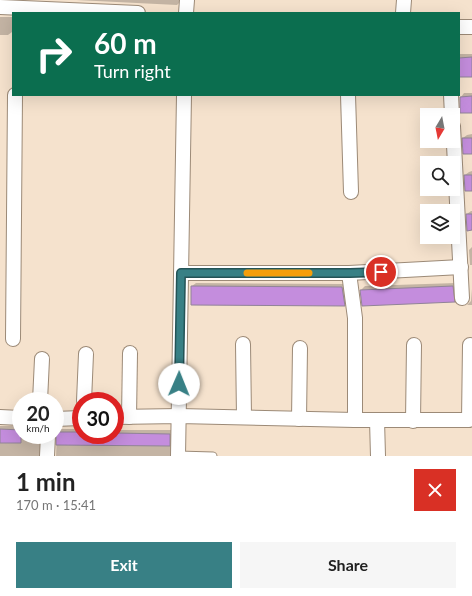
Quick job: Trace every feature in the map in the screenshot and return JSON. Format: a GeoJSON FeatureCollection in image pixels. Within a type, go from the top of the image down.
{"type":"FeatureCollection","features":[{"type":"Feature","properties":{"kind":"street"},"geometry":{"type":"LineString","coordinates":[[186,12],[187,0]]}},
{"type":"Feature","properties":{"kind":"street"},"geometry":{"type":"LineString","coordinates":[[403,12],[404,0]]}},
{"type":"Feature","properties":{"kind":"street"},"geometry":{"type":"LineString","coordinates":[[0,7],[118,12]]}},
{"type":"Feature","properties":{"kind":"street"},"geometry":{"type":"LineString","coordinates":[[460,27],[472,28]]}},
{"type":"Feature","properties":{"kind":"street"},"geometry":{"type":"LineString","coordinates":[[13,339],[15,96]]}},
{"type":"Feature","properties":{"kind":"street"},"geometry":{"type":"LineString","coordinates":[[178,456],[184,96]]}},
{"type":"Feature","properties":{"kind":"street"},"geometry":{"type":"LineString","coordinates":[[348,96],[351,192]]}},
{"type":"Feature","properties":{"kind":"street"},"geometry":{"type":"LineString","coordinates":[[451,96],[452,108]]}},
{"type":"Feature","properties":{"kind":"street"},"geometry":{"type":"LineString","coordinates":[[454,148],[462,298]]}},
{"type":"Feature","properties":{"kind":"street"},"geometry":{"type":"LineString","coordinates":[[181,273],[350,273],[461,267]]}},
{"type":"Feature","properties":{"kind":"street"},"geometry":{"type":"LineString","coordinates":[[350,273],[355,318],[355,420]]}},
{"type":"Feature","properties":{"kind":"street"},"geometry":{"type":"LineString","coordinates":[[243,344],[244,417]]}},
{"type":"Feature","properties":{"kind":"street"},"geometry":{"type":"LineString","coordinates":[[413,420],[414,345]]}},
{"type":"Feature","properties":{"kind":"street"},"geometry":{"type":"LineString","coordinates":[[124,417],[179,416],[355,420],[470,420],[470,345]]}},
{"type":"Feature","properties":{"kind":"street"},"geometry":{"type":"LineString","coordinates":[[299,419],[300,348]]}},
{"type":"Feature","properties":{"kind":"street"},"geometry":{"type":"LineString","coordinates":[[124,401],[130,353]]}},
{"type":"Feature","properties":{"kind":"street"},"geometry":{"type":"LineString","coordinates":[[84,392],[86,354]]}},
{"type":"Feature","properties":{"kind":"street"},"geometry":{"type":"LineString","coordinates":[[40,392],[42,359]]}},
{"type":"Feature","properties":{"kind":"street"},"geometry":{"type":"LineString","coordinates":[[0,417],[12,418]]}},
{"type":"Feature","properties":{"kind":"street"},"geometry":{"type":"LineString","coordinates":[[377,420],[378,456]]}},
{"type":"Feature","properties":{"kind":"street"},"geometry":{"type":"LineString","coordinates":[[47,456],[48,444]]}},
{"type":"Feature","properties":{"kind":"lane"},"geometry":{"type":"LineString","coordinates":[[178,456],[212,456]]}},
{"type":"Feature","properties":{"kind":"building"},"geometry":{"type":"Polygon","coordinates":[[[472,57],[472,77],[460,77],[460,58],[472,57]]]}},
{"type":"Feature","properties":{"kind":"building"},"geometry":{"type":"Polygon","coordinates":[[[472,96],[472,113],[460,113],[460,97],[472,96]]]}},
{"type":"Feature","properties":{"kind":"building"},"geometry":{"type":"Polygon","coordinates":[[[462,138],[472,138],[472,154],[463,154],[462,138]]]}},
{"type":"Feature","properties":{"kind":"building"},"geometry":{"type":"Polygon","coordinates":[[[464,175],[472,175],[472,191],[465,191],[464,175]]]}},
{"type":"Feature","properties":{"kind":"building"},"geometry":{"type":"Polygon","coordinates":[[[466,214],[472,214],[472,230],[467,231],[466,214]]]}},
{"type":"Feature","properties":{"kind":"building"},"geometry":{"type":"Polygon","coordinates":[[[191,286],[342,287],[345,306],[191,305],[191,286]]]}},
{"type":"Feature","properties":{"kind":"building"},"geometry":{"type":"Polygon","coordinates":[[[453,286],[455,302],[362,306],[360,290],[453,286]]]}},
{"type":"Feature","properties":{"kind":"building"},"geometry":{"type":"Polygon","coordinates":[[[0,429],[12,430],[12,443],[0,443],[0,429]]]}},
{"type":"Feature","properties":{"kind":"building"},"geometry":{"type":"Polygon","coordinates":[[[64,432],[72,432],[72,444],[124,444],[124,433],[170,434],[170,446],[56,445],[64,444],[64,432]]]}},
{"type":"Feature","properties":{"kind":"slow traffic"},"geometry":{"type":"LineString","coordinates":[[247,273],[309,273]]}},
{"type":"Feature","properties":{"kind":"route"},"geometry":{"type":"LineString","coordinates":[[179,384],[181,273],[381,272]]}}]}
